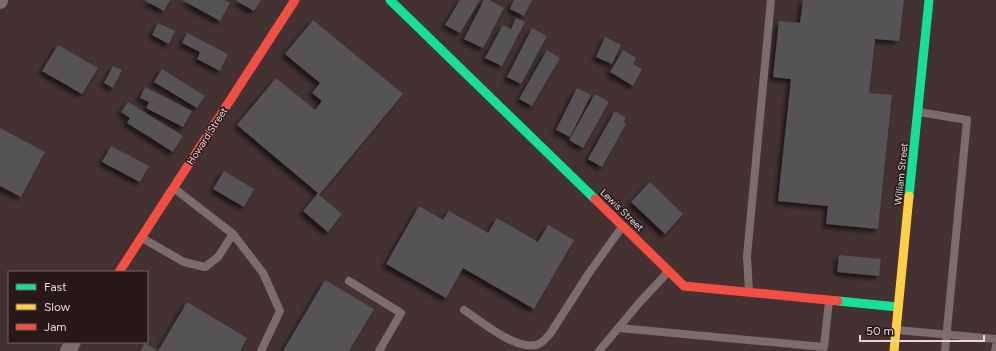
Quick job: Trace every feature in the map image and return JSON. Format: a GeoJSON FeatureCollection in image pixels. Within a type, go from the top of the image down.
{"type":"FeatureCollection","features":[{"type":"Feature","properties":{"kind":"street","name":"Howard Street"},"geometry":{"type":"LineString","coordinates":[[120,271],[295,0]]}},
{"type":"Feature","properties":{"kind":"street","name":"Lewis Street"},"geometry":{"type":"LineString","coordinates":[[390,0],[684,286],[898,307]]}},
{"type":"Feature","properties":{"kind":"street","name":"William Street"},"geometry":{"type":"LineString","coordinates":[[894,351],[930,0]]}},
{"type":"Feature","properties":{"kind":"lane"},"geometry":{"type":"LineString","coordinates":[[749,293],[747,256],[771,0]]}},
{"type":"Feature","properties":{"kind":"lane"},"geometry":{"type":"LineString","coordinates":[[918,112],[967,120],[945,351]]}},
{"type":"Feature","properties":{"kind":"lane"},"geometry":{"type":"LineString","coordinates":[[173,188],[233,234],[263,272],[280,311],[261,351]]}},
{"type":"Feature","properties":{"kind":"lane"},"geometry":{"type":"LineString","coordinates":[[464,310],[510,340],[524,345],[536,345],[550,334],[589,272],[622,226]]}},
{"type":"Feature","properties":{"kind":"lane"},"geometry":{"type":"LineString","coordinates":[[141,237],[184,262],[206,267],[218,257],[233,234]]}},
{"type":"Feature","properties":{"kind":"lane"},"geometry":{"type":"LineString","coordinates":[[599,351],[668,271]]}},
{"type":"Feature","properties":{"kind":"lane"},"geometry":{"type":"LineString","coordinates":[[349,281],[401,313],[379,351]]}},
{"type":"Feature","properties":{"kind":"lane"},"geometry":{"type":"LineString","coordinates":[[619,328],[824,347],[829,300]]}},
{"type":"Feature","properties":{"kind":"lane"},"geometry":{"type":"LineString","coordinates":[[896,330],[996,339]]}},
{"type":"Feature","properties":{"kind":"lane"},"geometry":{"type":"LineString","coordinates":[[996,346],[996,351]]}},
{"type":"Feature","properties":{"kind":"building"},"geometry":{"type":"Polygon","coordinates":[[[144,0],[170,0],[164,11],[144,0]]]}},
{"type":"Feature","properties":{"kind":"building"},"geometry":{"type":"Polygon","coordinates":[[[182,0],[225,0],[230,3],[220,21],[182,0]]]}},
{"type":"Feature","properties":{"kind":"building"},"geometry":{"type":"Polygon","coordinates":[[[235,0],[261,0],[254,11],[235,0]]]}},
{"type":"Feature","properties":{"kind":"building"},"geometry":{"type":"Polygon","coordinates":[[[460,0],[480,0],[460,33],[445,25],[460,0]]]}},
{"type":"Feature","properties":{"kind":"building"},"geometry":{"type":"Polygon","coordinates":[[[484,0],[489,0],[504,8],[483,48],[464,39],[484,0]]]}},
{"type":"Feature","properties":{"kind":"building"},"geometry":{"type":"Polygon","coordinates":[[[514,0],[532,0],[524,16],[510,9],[514,0]]]}},
{"type":"Feature","properties":{"kind":"building"},"geometry":{"type":"Polygon","coordinates":[[[803,0],[904,0],[899,41],[875,39],[869,93],[892,95],[878,229],[826,224],[828,206],[778,201],[791,79],[773,77],[779,21],[800,23],[803,0]]]}},
{"type":"Feature","properties":{"kind":"building"},"geometry":{"type":"Polygon","coordinates":[[[516,18],[525,22],[502,66],[485,58],[503,25],[511,29],[516,18]]]}},
{"type":"Feature","properties":{"kind":"building"},"geometry":{"type":"Polygon","coordinates":[[[313,20],[403,94],[319,195],[342,214],[328,232],[303,211],[318,193],[237,125],[276,78],[315,110],[322,101],[312,93],[320,83],[285,54],[313,20]]]}},
{"type":"Feature","properties":{"kind":"building"},"geometry":{"type":"Polygon","coordinates":[[[158,23],[175,31],[169,44],[152,35],[158,23]]]}},
{"type":"Feature","properties":{"kind":"building"},"geometry":{"type":"Polygon","coordinates":[[[532,28],[547,36],[521,84],[507,77],[532,28]]]}},
{"type":"Feature","properties":{"kind":"building"},"geometry":{"type":"Polygon","coordinates":[[[187,33],[228,54],[220,71],[197,59],[200,52],[182,43],[187,33]]]}},
{"type":"Feature","properties":{"kind":"building"},"geometry":{"type":"Polygon","coordinates":[[[605,37],[621,45],[612,64],[596,57],[605,37]]]}},
{"type":"Feature","properties":{"kind":"building"},"geometry":{"type":"Polygon","coordinates":[[[58,45],[98,68],[82,94],[42,71],[58,45]]]}},
{"type":"Feature","properties":{"kind":"building"},"geometry":{"type":"Polygon","coordinates":[[[547,50],[560,58],[532,106],[519,99],[547,50]]]}},
{"type":"Feature","properties":{"kind":"building"},"geometry":{"type":"Polygon","coordinates":[[[623,50],[636,58],[633,64],[642,69],[633,86],[610,72],[623,50]]]}},
{"type":"Feature","properties":{"kind":"building"},"geometry":{"type":"Polygon","coordinates":[[[113,66],[122,70],[113,88],[104,83],[113,66]]]}},
{"type":"Feature","properties":{"kind":"building"},"geometry":{"type":"Polygon","coordinates":[[[162,69],[205,96],[197,108],[154,82],[162,69]]]}},
{"type":"Feature","properties":{"kind":"building"},"geometry":{"type":"Polygon","coordinates":[[[145,87],[192,111],[183,127],[146,108],[149,102],[140,98],[145,87]]]}},
{"type":"Feature","properties":{"kind":"building"},"geometry":{"type":"Polygon","coordinates":[[[577,88],[591,95],[570,137],[556,130],[577,88]]]}},
{"type":"Feature","properties":{"kind":"building"},"geometry":{"type":"Polygon","coordinates":[[[595,94],[609,102],[583,148],[569,140],[595,94]]]}},
{"type":"Feature","properties":{"kind":"building"},"geometry":{"type":"Polygon","coordinates":[[[128,102],[183,136],[173,152],[127,123],[130,118],[121,112],[128,102]]]}},
{"type":"Feature","properties":{"kind":"building"},"geometry":{"type":"Polygon","coordinates":[[[615,111],[626,118],[623,122],[626,124],[602,167],[588,159],[615,111]]]}},
{"type":"Feature","properties":{"kind":"building"},"geometry":{"type":"Polygon","coordinates":[[[0,128],[45,152],[21,197],[0,186],[0,128]]]}},
{"type":"Feature","properties":{"kind":"building"},"geometry":{"type":"Polygon","coordinates":[[[111,146],[149,166],[140,182],[102,162],[111,146]]]}},
{"type":"Feature","properties":{"kind":"building"},"geometry":{"type":"Polygon","coordinates":[[[224,171],[254,189],[244,207],[213,189],[224,171]]]}},
{"type":"Feature","properties":{"kind":"building"},"geometry":{"type":"Polygon","coordinates":[[[650,182],[683,214],[665,234],[631,202],[650,182]]]}},
{"type":"Feature","properties":{"kind":"building"},"geometry":{"type":"Polygon","coordinates":[[[419,206],[443,220],[449,211],[488,233],[497,218],[538,242],[548,225],[574,240],[534,309],[463,268],[446,298],[386,264],[419,206]]]}},
{"type":"Feature","properties":{"kind":"building"},"geometry":{"type":"Polygon","coordinates":[[[839,255],[881,259],[879,276],[837,272],[839,255]]]}},
{"type":"Feature","properties":{"kind":"building"},"geometry":{"type":"Polygon","coordinates":[[[325,280],[374,309],[349,351],[283,351],[325,280]]]}},
{"type":"Feature","properties":{"kind":"building"},"geometry":{"type":"Polygon","coordinates":[[[187,302],[247,338],[240,351],[158,351],[187,302]]]}},
{"type":"Feature","properties":{"kind":"building"},"geometry":{"type":"Polygon","coordinates":[[[145,343],[158,351],[140,351],[145,343]]]}},
{"type":"Feature","properties":{"kind":"traffic: fast"},"geometry":{"type":"LineString","coordinates":[[390,0],[595,199]]}},
{"type":"Feature","properties":{"kind":"traffic: fast"},"geometry":{"type":"LineString","coordinates":[[909,196],[929,0]]}},
{"type":"Feature","properties":{"kind":"traffic: fast"},"geometry":{"type":"LineString","coordinates":[[838,301],[898,307]]}},
{"type":"Feature","properties":{"kind":"traffic: slow"},"geometry":{"type":"LineString","coordinates":[[894,351],[909,196]]}},
{"type":"Feature","properties":{"kind":"traffic: jam"},"geometry":{"type":"LineString","coordinates":[[120,271],[295,0]]}},
{"type":"Feature","properties":{"kind":"traffic: jam"},"geometry":{"type":"LineString","coordinates":[[595,199],[684,286],[838,301]]}}]}
